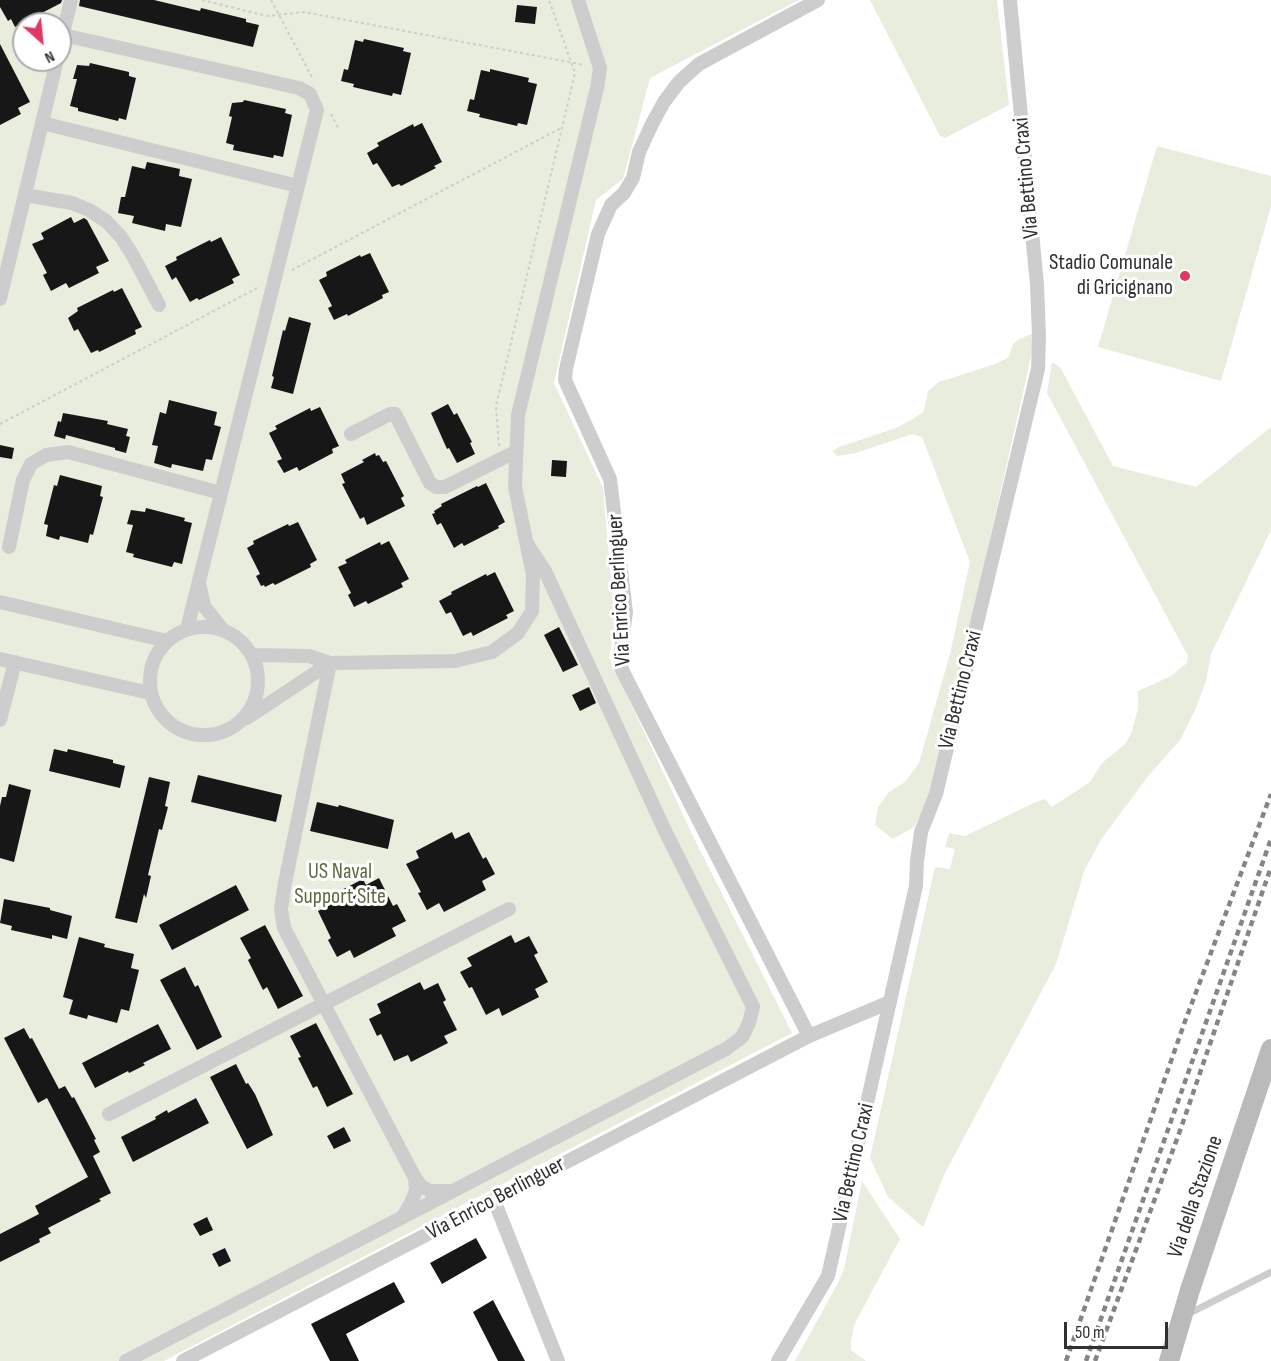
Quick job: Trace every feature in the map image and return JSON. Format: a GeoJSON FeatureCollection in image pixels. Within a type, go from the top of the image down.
{"type":"FeatureCollection","features":[{"type":"Feature","properties":{"kind":"street"},"geometry":{"type":"LineString","coordinates":[[252,656],[309,656],[330,663],[455,661],[492,652],[518,633],[532,611],[532,575],[515,487],[518,415],[593,110],[600,68],[578,0]]}},
{"type":"Feature","properties":{"kind":"street","name":"Via Enrico Berlinguer"},"geometry":{"type":"LineString","coordinates":[[809,1036],[622,670],[620,658],[626,612],[610,479],[565,380],[598,234],[611,205],[624,193],[633,178],[639,152],[664,102],[679,82],[699,64],[818,0]]}},
{"type":"Feature","properties":{"kind":"street","name":"Via Bettino Craxi"},"geometry":{"type":"LineString","coordinates":[[778,1361],[828,1276],[916,886],[921,832],[936,794],[1038,369],[1037,285],[1010,0]]}},
{"type":"Feature","properties":{"kind":"street"},"geometry":{"type":"LineString","coordinates":[[72,43],[299,88],[310,94],[317,110],[187,629]]}},
{"type":"Feature","properties":{"kind":"street"},"geometry":{"type":"LineString","coordinates":[[0,299],[54,72]]}},
{"type":"Feature","properties":{"kind":"street"},"geometry":{"type":"LineString","coordinates":[[42,123],[298,186]]}},
{"type":"Feature","properties":{"kind":"street"},"geometry":{"type":"LineString","coordinates":[[25,195],[72,203],[106,221],[121,237],[132,254],[159,305]]}},
{"type":"Feature","properties":{"kind":"street"},"geometry":{"type":"LineString","coordinates":[[351,434],[394,414],[430,483],[435,487],[445,487],[516,452]]}},
{"type":"Feature","properties":{"kind":"street"},"geometry":{"type":"LineString","coordinates":[[9,547],[23,480],[31,464],[46,455],[68,452],[221,493]]}},
{"type":"Feature","properties":{"kind":"street"},"geometry":{"type":"LineString","coordinates":[[126,1361],[726,1049],[742,1037],[749,1023],[753,1007],[666,833],[545,571],[526,542]]}},
{"type":"Feature","properties":{"kind":"street"},"geometry":{"type":"LineString","coordinates":[[199,581],[204,606],[223,630]]}},
{"type":"Feature","properties":{"kind":"street"},"geometry":{"type":"LineString","coordinates":[[0,602],[166,641]]}},
{"type":"Feature","properties":{"kind":"street"},"geometry":{"type":"LineString","coordinates":[[234,727],[246,716],[254,702],[258,678],[252,656],[245,645],[235,636],[223,630],[205,626],[187,629],[166,641],[155,656],[149,674],[150,693],[156,709],[168,723],[183,732],[200,736],[218,734],[234,727],[330,663]]}},
{"type":"Feature","properties":{"kind":"street"},"geometry":{"type":"LineString","coordinates":[[0,659],[150,693]]}},
{"type":"Feature","properties":{"kind":"street"},"geometry":{"type":"LineString","coordinates":[[0,720],[15,662]]}},
{"type":"Feature","properties":{"kind":"street"},"geometry":{"type":"LineString","coordinates":[[330,663],[281,909],[284,928],[415,1178],[421,1186],[430,1191],[454,1191]]}},
{"type":"Feature","properties":{"kind":"street"},"geometry":{"type":"LineString","coordinates":[[109,1114],[509,909]]}},
{"type":"Feature","properties":{"kind":"street","name":"Via Enrico Berlinguer"},"geometry":{"type":"LineString","coordinates":[[183,1361],[809,1036],[890,1002]]}},
{"type":"Feature","properties":{"kind":"street","name":"Via della Stazione"},"geometry":{"type":"LineString","coordinates":[[1169,1361],[1271,1049]]}},
{"type":"Feature","properties":{"kind":"street"},"geometry":{"type":"LineString","coordinates":[[402,1219],[416,1190],[415,1178]]}},
{"type":"Feature","properties":{"kind":"street"},"geometry":{"type":"LineString","coordinates":[[494,1200],[558,1361]]}},
{"type":"Feature","properties":{"kind":"lane"},"geometry":{"type":"LineString","coordinates":[[1182,1317],[1271,1272]]}},
{"type":"Feature","properties":{"kind":"path"},"geometry":{"type":"LineString","coordinates":[[202,0],[267,16],[304,12],[600,68]]}},
{"type":"Feature","properties":{"kind":"path"},"geometry":{"type":"LineString","coordinates":[[271,0],[317,88]]}},
{"type":"Feature","properties":{"kind":"path"},"geometry":{"type":"LineString","coordinates":[[499,452],[496,406],[575,73],[549,0]]}},
{"type":"Feature","properties":{"kind":"path"},"geometry":{"type":"LineString","coordinates":[[328,109],[339,130]]}},
{"type":"Feature","properties":{"kind":"green space","name":"US Naval Support Site"},"geometry":{"type":"Polygon","coordinates":[[[0,0],[799,0],[650,78],[623,179],[596,200],[554,383],[603,488],[615,625],[609,657],[694,838],[792,1033],[164,1361],[0,1361],[0,0]]]}},
{"type":"Feature","properties":{"kind":"green space"},"geometry":{"type":"Polygon","coordinates":[[[870,0],[997,0],[1009,105],[945,138],[940,136],[870,0]]]}},
{"type":"Feature","properties":{"kind":"green space","name":"Stadio Comunale di Gricignano"},"geometry":{"type":"Polygon","coordinates":[[[1157,146],[1271,176],[1271,206],[1221,381],[1098,347],[1157,146]]]}},
{"type":"Feature","properties":{"kind":"green space"},"geometry":{"type":"Polygon","coordinates":[[[1032,334],[1033,345],[1027,375],[945,736],[926,806],[914,827],[893,839],[875,825],[878,807],[889,792],[905,782],[919,763],[950,654],[970,562],[922,437],[913,434],[856,453],[837,456],[833,451],[896,428],[913,419],[924,411],[928,391],[939,382],[1008,358],[1013,344],[1032,334]]]}},
{"type":"Feature","properties":{"kind":"green space"},"geometry":{"type":"Polygon","coordinates":[[[1052,362],[1060,367],[1113,466],[1196,487],[1271,427],[1271,530],[1211,654],[1206,681],[1180,740],[1149,775],[1102,838],[1085,869],[1056,964],[945,1173],[923,1227],[888,1197],[870,1158],[935,867],[950,869],[955,849],[945,847],[949,833],[965,836],[1045,799],[1052,807],[1090,782],[1102,763],[1125,744],[1131,734],[1138,709],[1138,691],[1171,676],[1187,663],[1188,656],[1047,393],[1052,362]]]}},
{"type":"Feature","properties":{"kind":"green space"},"geometry":{"type":"Polygon","coordinates":[[[862,1181],[900,1239],[855,1323],[851,1350],[866,1361],[795,1361],[844,1269],[862,1181]]]}},
{"type":"Feature","properties":{"kind":"building"},"geometry":{"type":"Polygon","coordinates":[[[0,0],[62,0],[61,3],[44,12],[12,12],[12,21],[11,19],[8,21],[0,7],[0,0]]]}},
{"type":"Feature","properties":{"kind":"building"},"geometry":{"type":"Polygon","coordinates":[[[80,0],[154,0],[200,11],[201,8],[246,19],[246,22],[259,25],[253,47],[79,6],[80,0]]]}},
{"type":"Feature","properties":{"kind":"building"},"geometry":{"type":"Polygon","coordinates":[[[517,5],[537,7],[535,24],[515,22],[517,5]]]}},
{"type":"Feature","properties":{"kind":"building"},"geometry":{"type":"Polygon","coordinates":[[[364,39],[404,48],[403,51],[411,53],[401,95],[393,93],[392,96],[353,87],[354,84],[341,81],[344,69],[348,70],[355,40],[363,42],[364,39]]]}},
{"type":"Feature","properties":{"kind":"building"},"geometry":{"type":"Polygon","coordinates":[[[0,44],[12,67],[12,72],[14,72],[30,102],[18,108],[21,114],[0,125],[0,44]]]}},
{"type":"Feature","properties":{"kind":"building"},"geometry":{"type":"Polygon","coordinates":[[[90,63],[129,72],[129,76],[136,78],[126,120],[119,118],[118,121],[78,111],[78,108],[70,106],[77,79],[73,79],[77,65],[89,66],[90,63]]]}},
{"type":"Feature","properties":{"kind":"building"},"geometry":{"type":"Polygon","coordinates":[[[490,69],[529,78],[528,82],[537,84],[527,125],[518,123],[517,126],[479,117],[480,114],[467,111],[470,99],[474,100],[481,70],[490,72],[490,69]]]}},
{"type":"Feature","properties":{"kind":"building"},"geometry":{"type":"Polygon","coordinates":[[[244,100],[286,109],[285,113],[292,115],[283,157],[274,155],[273,158],[233,150],[234,145],[226,143],[232,117],[229,116],[232,103],[244,100]]]}},
{"type":"Feature","properties":{"kind":"building"},"geometry":{"type":"Polygon","coordinates":[[[422,123],[442,162],[434,166],[436,168],[401,186],[399,184],[392,187],[377,163],[373,165],[367,153],[379,146],[377,143],[413,124],[414,127],[422,123]]]}},
{"type":"Feature","properties":{"kind":"building"},"geometry":{"type":"Polygon","coordinates":[[[147,162],[180,169],[179,176],[192,179],[181,227],[166,224],[165,231],[132,223],[134,216],[118,213],[121,197],[125,197],[132,166],[145,169],[147,162]]]}},
{"type":"Feature","properties":{"kind":"building"},"geometry":{"type":"Polygon","coordinates":[[[71,217],[74,223],[84,218],[87,220],[109,261],[96,267],[99,273],[69,288],[66,283],[51,291],[43,275],[47,273],[32,244],[44,239],[41,233],[71,217]]]}},
{"type":"Feature","properties":{"kind":"building"},"geometry":{"type":"Polygon","coordinates":[[[221,237],[240,275],[232,279],[234,283],[190,302],[176,277],[172,280],[165,266],[177,260],[176,257],[221,237]]]}},
{"type":"Feature","properties":{"kind":"building"},"geometry":{"type":"Polygon","coordinates":[[[370,253],[389,292],[382,295],[383,298],[348,316],[347,314],[334,320],[328,308],[332,306],[319,280],[327,276],[326,272],[360,255],[361,257],[370,253]]]}},
{"type":"Feature","properties":{"kind":"building"},"geometry":{"type":"Polygon","coordinates":[[[122,288],[142,327],[135,330],[136,334],[99,352],[98,350],[91,353],[78,329],[74,331],[68,318],[78,311],[77,308],[113,290],[114,292],[122,288]]]}},
{"type":"Feature","properties":{"kind":"building"},"geometry":{"type":"Polygon","coordinates":[[[289,317],[311,323],[293,394],[271,388],[283,330],[285,331],[289,317]]]}},
{"type":"Feature","properties":{"kind":"building"},"geometry":{"type":"Polygon","coordinates":[[[169,400],[217,412],[214,425],[221,427],[212,460],[206,459],[203,471],[172,464],[171,468],[154,463],[158,446],[152,445],[160,412],[166,414],[169,400]]]}},
{"type":"Feature","properties":{"kind":"building"},"geometry":{"type":"Polygon","coordinates":[[[448,404],[454,415],[457,413],[472,442],[470,443],[475,454],[457,463],[449,448],[447,449],[431,413],[448,404]]]}},
{"type":"Feature","properties":{"kind":"building"},"geometry":{"type":"Polygon","coordinates":[[[320,407],[339,446],[332,449],[333,453],[299,471],[297,467],[284,473],[277,461],[282,459],[269,433],[277,429],[275,426],[310,408],[311,411],[320,407]]]}},
{"type":"Feature","properties":{"kind":"building"},"geometry":{"type":"Polygon","coordinates":[[[63,413],[108,421],[107,424],[128,429],[126,436],[130,437],[126,453],[66,435],[65,439],[54,436],[63,413]]]}},
{"type":"Feature","properties":{"kind":"building"},"geometry":{"type":"Polygon","coordinates":[[[0,445],[14,448],[12,459],[0,457],[0,445]]]}},
{"type":"Feature","properties":{"kind":"building"},"geometry":{"type":"Polygon","coordinates":[[[375,453],[383,462],[386,461],[404,496],[401,498],[405,506],[367,525],[364,517],[360,519],[342,484],[345,483],[341,474],[364,462],[362,460],[375,453]]]}},
{"type":"Feature","properties":{"kind":"building"},"geometry":{"type":"Polygon","coordinates":[[[552,460],[567,461],[566,477],[551,476],[552,460]]]}},
{"type":"Feature","properties":{"kind":"building"},"geometry":{"type":"Polygon","coordinates":[[[60,475],[102,486],[100,496],[103,497],[93,535],[90,534],[88,543],[60,536],[59,540],[46,536],[48,525],[44,524],[54,485],[57,486],[60,475]]]}},
{"type":"Feature","properties":{"kind":"building"},"geometry":{"type":"Polygon","coordinates":[[[486,483],[505,522],[498,526],[499,528],[464,546],[462,543],[454,548],[441,523],[437,525],[432,514],[442,506],[441,504],[486,483]]]}},
{"type":"Feature","properties":{"kind":"building"},"geometry":{"type":"Polygon","coordinates":[[[146,508],[185,518],[184,521],[192,523],[182,564],[174,562],[172,567],[133,557],[134,554],[126,552],[133,525],[127,524],[131,510],[145,512],[146,508]]]}},
{"type":"Feature","properties":{"kind":"building"},"geometry":{"type":"Polygon","coordinates":[[[298,522],[317,560],[310,564],[311,567],[275,585],[273,583],[265,587],[261,586],[256,576],[260,574],[247,548],[254,544],[253,541],[288,524],[289,526],[298,522]]]}},
{"type":"Feature","properties":{"kind":"building"},"geometry":{"type":"Polygon","coordinates":[[[389,541],[409,579],[401,583],[403,587],[368,604],[366,601],[354,607],[348,595],[351,593],[338,567],[347,563],[345,560],[380,542],[381,545],[389,541]]]}},
{"type":"Feature","properties":{"kind":"building"},"geometry":{"type":"Polygon","coordinates":[[[495,572],[514,611],[506,615],[508,618],[473,636],[471,632],[463,636],[451,612],[446,614],[439,601],[452,594],[451,592],[486,574],[487,576],[495,572]]]}},
{"type":"Feature","properties":{"kind":"building"},"geometry":{"type":"Polygon","coordinates":[[[559,627],[578,665],[563,672],[544,635],[559,627]]]}},
{"type":"Feature","properties":{"kind":"building"},"geometry":{"type":"Polygon","coordinates":[[[589,687],[596,703],[580,711],[572,695],[589,687]]]}},
{"type":"Feature","properties":{"kind":"building"},"geometry":{"type":"Polygon","coordinates":[[[54,749],[67,752],[68,749],[113,760],[113,763],[125,766],[120,788],[49,771],[54,749]]]}},
{"type":"Feature","properties":{"kind":"building"},"geometry":{"type":"Polygon","coordinates":[[[198,775],[282,795],[276,822],[191,802],[198,775]]]}},
{"type":"Feature","properties":{"kind":"building"},"geometry":{"type":"Polygon","coordinates":[[[149,777],[170,782],[165,806],[168,807],[162,830],[159,829],[148,875],[151,876],[146,898],[144,894],[137,923],[115,918],[149,777]]]}},
{"type":"Feature","properties":{"kind":"building"},"geometry":{"type":"Polygon","coordinates":[[[9,784],[31,790],[14,862],[0,858],[0,806],[2,797],[6,797],[9,784]]]}},
{"type":"Feature","properties":{"kind":"building"},"geometry":{"type":"Polygon","coordinates":[[[317,802],[338,807],[339,805],[394,820],[388,849],[310,831],[317,802]]]}},
{"type":"Feature","properties":{"kind":"building"},"geometry":{"type":"Polygon","coordinates":[[[452,832],[455,839],[469,832],[483,859],[486,857],[495,874],[482,881],[486,890],[444,912],[439,903],[427,910],[418,893],[421,892],[406,864],[419,858],[416,851],[452,832]]]}},
{"type":"Feature","properties":{"kind":"building"},"geometry":{"type":"Polygon","coordinates":[[[379,878],[393,906],[397,904],[406,921],[392,928],[396,936],[354,958],[350,950],[337,957],[328,940],[331,938],[318,911],[330,905],[326,898],[363,879],[366,885],[379,878]]]}},
{"type":"Feature","properties":{"kind":"building"},"geometry":{"type":"Polygon","coordinates":[[[236,885],[249,910],[172,950],[159,925],[236,885]]]}},
{"type":"Feature","properties":{"kind":"building"},"geometry":{"type":"Polygon","coordinates":[[[4,899],[50,908],[50,910],[72,916],[67,939],[52,935],[52,939],[11,930],[12,926],[0,923],[4,899]]]}},
{"type":"Feature","properties":{"kind":"building"},"geometry":{"type":"Polygon","coordinates":[[[265,925],[303,996],[278,1009],[267,987],[263,990],[248,960],[251,958],[240,938],[265,925]]]}},
{"type":"Feature","properties":{"kind":"building"},"geometry":{"type":"Polygon","coordinates":[[[511,935],[515,943],[529,936],[538,953],[534,955],[548,982],[535,989],[539,997],[502,1016],[499,1008],[486,1015],[472,987],[469,988],[460,972],[472,966],[467,958],[511,935]]]}},
{"type":"Feature","properties":{"kind":"building"},"geometry":{"type":"Polygon","coordinates":[[[79,937],[105,944],[104,947],[134,954],[131,968],[139,970],[129,1011],[121,1009],[117,1023],[88,1015],[87,1019],[69,1014],[73,1000],[63,997],[79,937]]]}},
{"type":"Feature","properties":{"kind":"building"},"geometry":{"type":"Polygon","coordinates":[[[185,967],[195,987],[198,985],[222,1037],[197,1050],[160,980],[185,967]]]}},
{"type":"Feature","properties":{"kind":"building"},"geometry":{"type":"Polygon","coordinates":[[[420,982],[424,990],[438,983],[446,1000],[443,1002],[457,1030],[444,1036],[448,1043],[411,1062],[408,1055],[394,1061],[381,1034],[377,1036],[369,1019],[381,1013],[377,1004],[420,982]]]}},
{"type":"Feature","properties":{"kind":"building"},"geometry":{"type":"Polygon","coordinates":[[[316,1023],[353,1094],[327,1107],[317,1086],[313,1088],[290,1036],[316,1023]]]}},
{"type":"Feature","properties":{"kind":"building"},"geometry":{"type":"Polygon","coordinates":[[[158,1024],[171,1049],[143,1063],[145,1065],[95,1088],[82,1063],[158,1024]]]}},
{"type":"Feature","properties":{"kind":"building"},"geometry":{"type":"Polygon","coordinates":[[[24,1028],[30,1039],[32,1038],[59,1089],[65,1086],[72,1098],[74,1097],[96,1139],[94,1140],[100,1152],[93,1156],[111,1193],[99,1199],[101,1201],[48,1228],[51,1233],[39,1239],[40,1242],[0,1262],[0,1234],[39,1214],[35,1206],[88,1177],[47,1098],[38,1103],[4,1038],[24,1028]]]}},
{"type":"Feature","properties":{"kind":"building"},"geometry":{"type":"Polygon","coordinates":[[[236,1064],[246,1084],[248,1083],[255,1094],[273,1135],[247,1149],[210,1077],[236,1064]]]}},
{"type":"Feature","properties":{"kind":"building"},"geometry":{"type":"Polygon","coordinates":[[[196,1098],[209,1123],[133,1162],[121,1137],[156,1119],[155,1117],[167,1110],[168,1113],[196,1098]]]}},
{"type":"Feature","properties":{"kind":"building"},"geometry":{"type":"Polygon","coordinates":[[[344,1127],[351,1141],[334,1149],[327,1136],[344,1127]]]}},
{"type":"Feature","properties":{"kind":"building"},"geometry":{"type":"Polygon","coordinates":[[[207,1217],[213,1230],[200,1236],[193,1224],[207,1217]]]}},
{"type":"Feature","properties":{"kind":"building"},"geometry":{"type":"Polygon","coordinates":[[[476,1238],[487,1258],[442,1284],[430,1263],[476,1238]]]}},
{"type":"Feature","properties":{"kind":"building"},"geometry":{"type":"Polygon","coordinates":[[[225,1248],[231,1261],[219,1267],[212,1254],[225,1248]]]}},
{"type":"Feature","properties":{"kind":"building"},"geometry":{"type":"Polygon","coordinates":[[[394,1282],[405,1302],[346,1334],[359,1361],[330,1361],[311,1324],[394,1282]]]}},
{"type":"Feature","properties":{"kind":"building"},"geometry":{"type":"Polygon","coordinates":[[[493,1300],[525,1361],[498,1361],[473,1312],[493,1300]]]}},
{"type":"Feature","properties":{"kind":"railway"},"geometry":{"type":"LineString","coordinates":[[1066,1361],[1184,1024],[1271,794]]}},
{"type":"Feature","properties":{"kind":"railway"},"geometry":{"type":"LineString","coordinates":[[1086,1361],[1271,839]]}},
{"type":"Feature","properties":{"kind":"railway"},"geometry":{"type":"LineString","coordinates":[[1095,1361],[1181,1128],[1271,867]]}},
{"type":"Feature","properties":{"kind":"place","name":"Stadio Comunale di Gricignano"},"geometry":{"type":"Point","coordinates":[1185,276]}}]}
